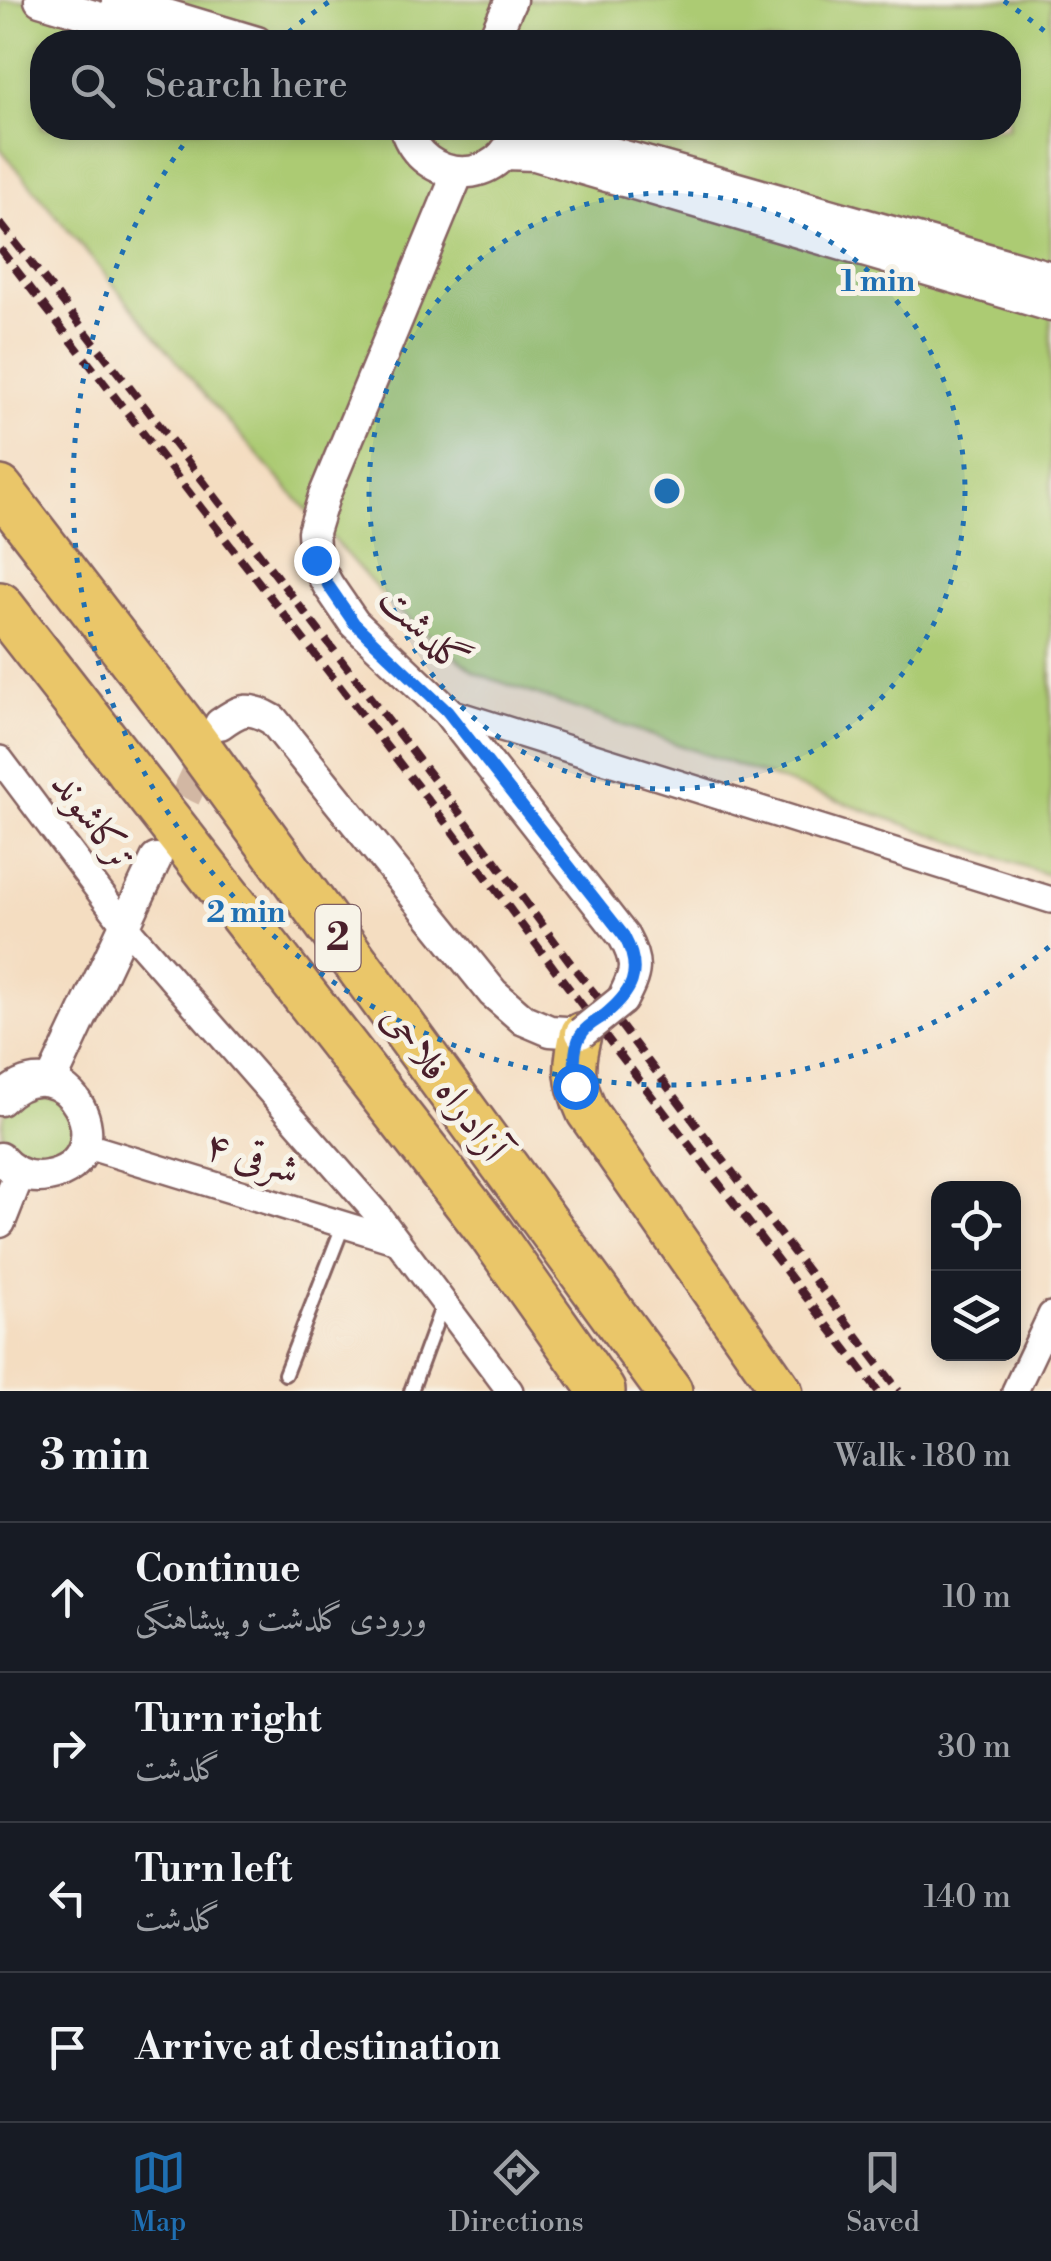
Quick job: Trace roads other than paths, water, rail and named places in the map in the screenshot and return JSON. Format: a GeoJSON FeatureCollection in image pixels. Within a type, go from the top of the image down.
{"type":"FeatureCollection","features":[{"type":"Feature","properties":{"kind":"highway","name":"آزادراه فلاحی"},"geometry":{"type":"LineString","coordinates":[[0,489],[180,722],[669,1391]]}},
{"type":"Feature","properties":{"kind":"highway","name":"آزادراه فلاحی"},"geometry":{"type":"LineString","coordinates":[[0,604],[491,1234],[602,1391]]}},
{"type":"Feature","properties":{"kind":"main road"},"geometry":{"type":"LineString","coordinates":[[582,1033],[575,1058],[575,1086],[587,1112],[782,1391]]}},
{"type":"Feature","properties":{"kind":"street"},"geometry":{"type":"LineString","coordinates":[[40,0],[187,21]]}},
{"type":"Feature","properties":{"kind":"street"},"geometry":{"type":"LineString","coordinates":[[117,0],[217,30]]}},
{"type":"Feature","properties":{"kind":"street"},"geometry":{"type":"LineString","coordinates":[[497,30],[511,0]]}},
{"type":"Feature","properties":{"kind":"street"},"geometry":{"type":"LineString","coordinates":[[410,140],[425,160],[440,169],[458,172],[475,172],[490,165],[511,141],[536,155],[1051,306]]}},
{"type":"Feature","properties":{"kind":"street"},"geometry":{"type":"LineString","coordinates":[[568,140],[1051,278]]}},
{"type":"Feature","properties":{"kind":"street","name":"گلدشت"},"geometry":{"type":"LineString","coordinates":[[458,172],[324,496],[313,532],[316,560],[354,623],[447,711],[624,936],[634,955],[634,977],[622,1000],[582,1033]]}},
{"type":"Feature","properties":{"kind":"street"},"geometry":{"type":"LineString","coordinates":[[220,724],[236,712],[255,710],[274,720],[493,994],[524,1020],[550,1032],[582,1033]]}},
{"type":"Feature","properties":{"kind":"street"},"geometry":{"type":"LineString","coordinates":[[447,711],[1051,900]]}},
{"type":"Feature","properties":{"kind":"street","name":"ترکاشوند"},"geometry":{"type":"LineString","coordinates":[[0,759],[126,928],[378,1215],[510,1391]]}},
{"type":"Feature","properties":{"kind":"street"},"geometry":{"type":"LineString","coordinates":[[51,1082],[156,859]]}},
{"type":"Feature","properties":{"kind":"street"},"geometry":{"type":"LineString","coordinates":[[0,1100],[22,1084],[51,1082],[74,1096],[86,1119],[87,1132],[78,1157],[58,1174],[32,1177],[10,1166],[0,1222]]}},
{"type":"Feature","properties":{"kind":"street","name":"۴ شرقی"},"geometry":{"type":"LineString","coordinates":[[84,1145],[397,1241]]}},
{"type":"Feature","properties":{"kind":"street"},"geometry":{"type":"LineString","coordinates":[[1014,1391],[1051,1315]]}},
{"type":"Feature","properties":{"kind":"lane"},"geometry":{"type":"LineString","coordinates":[[285,1374],[343,1226]]}},
{"type":"Feature","properties":{"kind":"lane"},"geometry":{"type":"LineString","coordinates":[[411,1391],[444,1302]]}},
{"type":"Feature","properties":{"kind":"tunnel"},"geometry":{"type":"LineString","coordinates":[[166,839],[210,744]]}},
{"type":"Feature","properties":{"kind":"railway"},"geometry":{"type":"LineString","coordinates":[[0,223],[462,816],[899,1391]]}},
{"type":"Feature","properties":{"kind":"railway"},"geometry":{"type":"LineString","coordinates":[[0,249],[446,823],[878,1391]]}}]}
